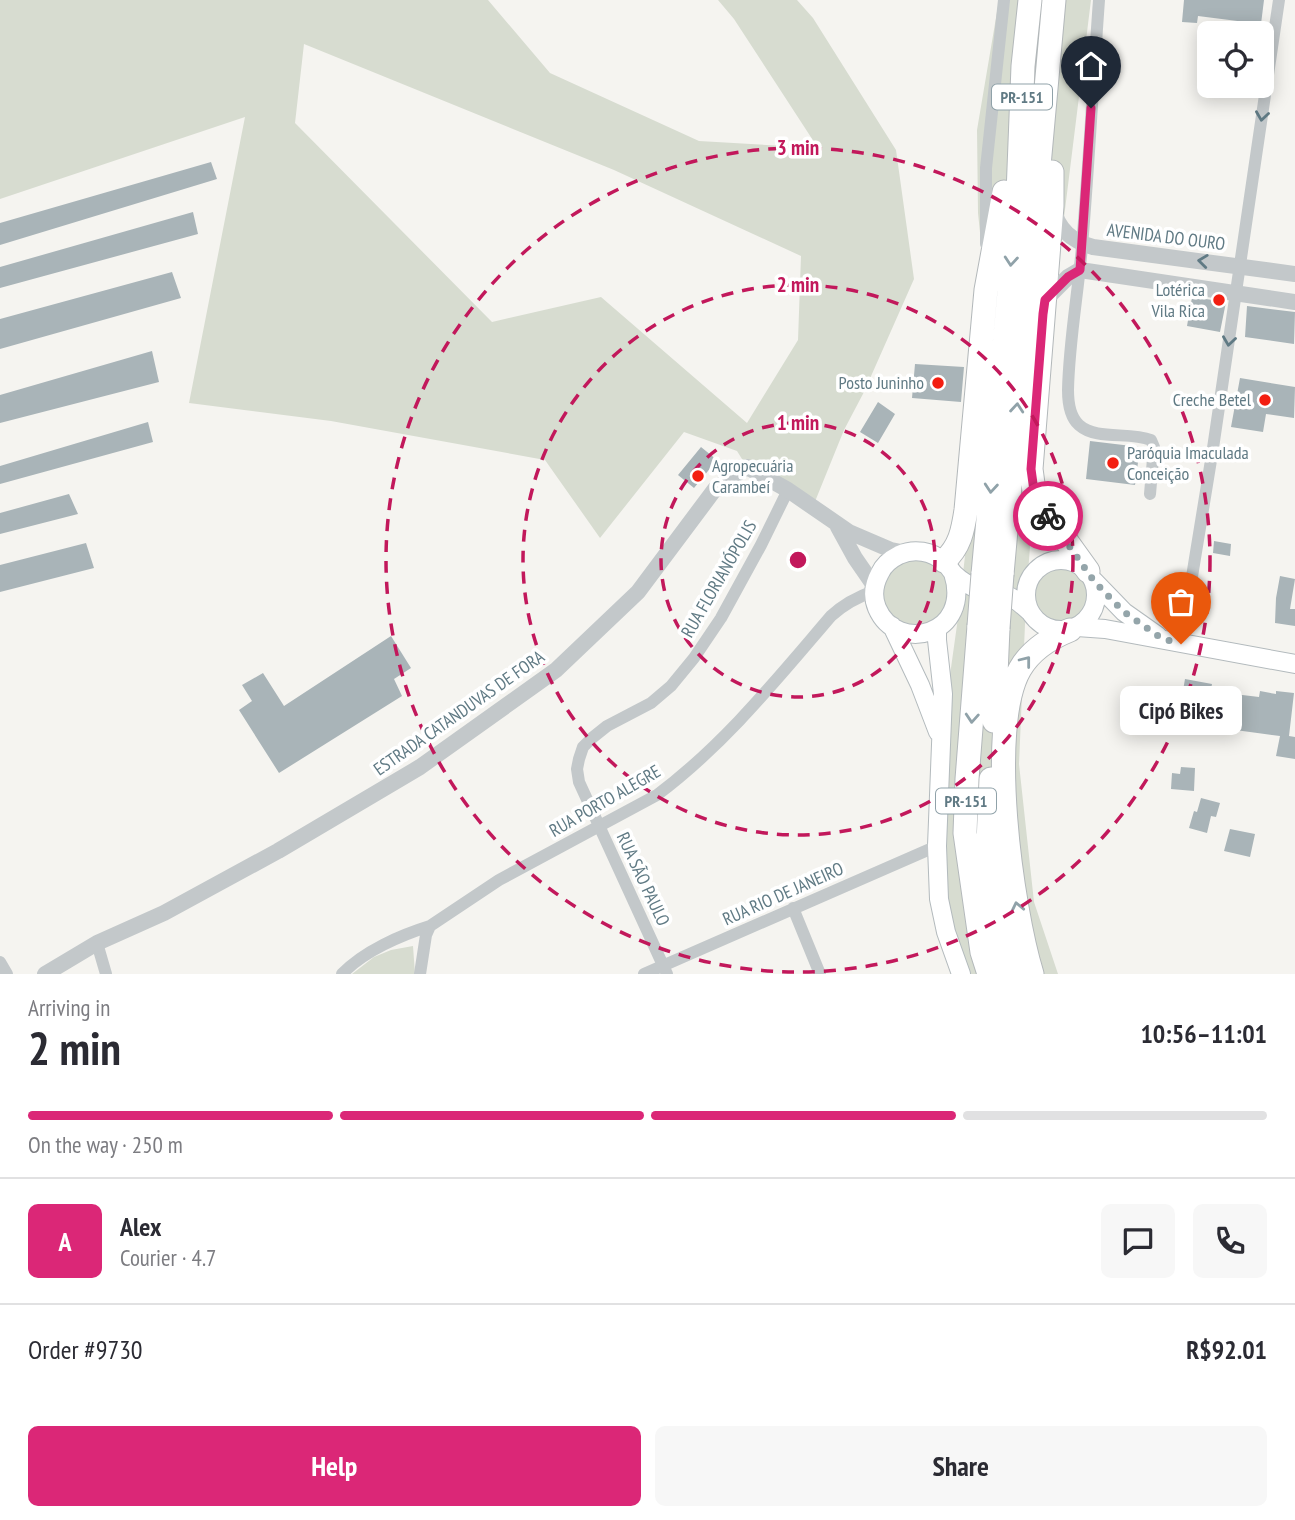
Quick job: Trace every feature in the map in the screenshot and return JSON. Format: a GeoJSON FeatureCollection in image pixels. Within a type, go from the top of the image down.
{"type":"FeatureCollection","features":[{"type":"Feature","properties":{"kind":"highway","name":"PR-151"},"geometry":{"type":"LineString","coordinates":[[1009,974],[988,842],[988,627],[1023,66],[1030,0]]}},
{"type":"Feature","properties":{"kind":"highway","name":"PR-151"},"geometry":{"type":"LineString","coordinates":[[990,580],[1054,0]]}},
{"type":"Feature","properties":{"kind":"highway"},"geometry":{"type":"LineString","coordinates":[[1050,51],[1055,74],[1052,206],[1031,469],[1034,491],[1042,507],[1091,576]]}},
{"type":"Feature","properties":{"kind":"highway"},"geometry":{"type":"LineString","coordinates":[[948,567],[962,533],[966,510],[986,290],[1006,185],[1023,66]]}},
{"type":"Feature","properties":{"kind":"highway","name":"PR-151"},"geometry":{"type":"LineString","coordinates":[[988,627],[967,779],[965,833],[982,952],[989,974]]}},
{"type":"Feature","properties":{"kind":"highway"},"geometry":{"type":"LineString","coordinates":[[1032,974],[1014,891],[1007,837],[1004,753],[1008,701],[1014,681],[1030,656],[1049,640],[1074,628]]}},
{"type":"Feature","properties":{"kind":"main road"},"geometry":{"type":"LineString","coordinates":[[990,580],[946,622],[926,633],[914,634],[902,632],[883,618],[877,607],[874,589],[881,569],[890,559],[902,553],[926,552],[948,567],[990,580],[1045,627],[1057,630],[1092,626],[1295,664]]}},
{"type":"Feature","properties":{"kind":"main road"},"geometry":{"type":"LineString","coordinates":[[1011,596],[1048,562],[1060,560],[1079,564],[1124,612],[1161,638]]}},
{"type":"Feature","properties":{"kind":"main road"},"geometry":{"type":"LineString","coordinates":[[948,567],[957,586],[957,600],[952,614]]}},
{"type":"Feature","properties":{"kind":"main road"},"geometry":{"type":"LineString","coordinates":[[1029,611],[1026,601],[1027,585],[1035,572]]}},
{"type":"Feature","properties":{"kind":"main road"},"geometry":{"type":"LineString","coordinates":[[1074,628],[1088,618],[1096,604],[1097,589],[1091,576]]}},
{"type":"Feature","properties":{"kind":"main road"},"geometry":{"type":"LineString","coordinates":[[892,626],[920,685],[941,739]]}},
{"type":"Feature","properties":{"kind":"main road"},"geometry":{"type":"LineString","coordinates":[[937,628],[943,694],[937,846],[939,899],[946,932],[961,974]]}},
{"type":"Feature","properties":{"kind":"street","name":"PR-151"},"geometry":{"type":"LineString","coordinates":[[986,290],[986,168],[1004,0]]}},
{"type":"Feature","properties":{"kind":"street"},"geometry":{"type":"LineString","coordinates":[[1099,0],[1080,270],[1068,393],[1071,415],[1079,425],[1098,433],[1141,436],[1151,440],[1154,447],[1150,494]]}},
{"type":"Feature","properties":{"kind":"street"},"geometry":{"type":"LineString","coordinates":[[1181,644],[1213,448],[1279,0]]}},
{"type":"Feature","properties":{"kind":"street","name":"AVENIDA DO OURO"},"geometry":{"type":"LineString","coordinates":[[1052,206],[1060,227],[1072,239],[1082,244],[1295,274]]}},
{"type":"Feature","properties":{"kind":"street"},"geometry":{"type":"LineString","coordinates":[[1045,300],[1068,277],[1080,270],[1295,302]]}},
{"type":"Feature","properties":{"kind":"street","name":"ESTRADA CATANDUVAS DE FORA"},"geometry":{"type":"LineString","coordinates":[[45,974],[97,943],[187,901],[420,767],[556,670],[638,592],[715,489],[747,467],[788,489],[849,532],[891,550],[916,551]]}},
{"type":"Feature","properties":{"kind":"street","name":"RUA FLORIANÓPOLIS"},"geometry":{"type":"LineString","coordinates":[[579,759],[583,747],[592,738],[607,726],[651,703],[671,686],[694,658],[721,618],[788,489]]}},
{"type":"Feature","properties":{"kind":"street"},"geometry":{"type":"LineString","coordinates":[[836,524],[874,589]]}},
{"type":"Feature","properties":{"kind":"street","name":"RUA PORTO ALEGRE"},"geometry":{"type":"LineString","coordinates":[[342,974],[350,966],[386,944],[409,932],[430,926],[499,880],[657,795],[679,779],[744,717],[837,611],[874,589]]}},
{"type":"Feature","properties":{"kind":"street","name":"RUA SÃO PAULO"},"geometry":{"type":"LineString","coordinates":[[579,759],[579,782],[666,970]]}},
{"type":"Feature","properties":{"kind":"street","name":"RUA RIO DE JANEIRO"},"geometry":{"type":"LineString","coordinates":[[644,974],[666,970],[793,908],[937,846]]}},
{"type":"Feature","properties":{"kind":"street"},"geometry":{"type":"LineString","coordinates":[[793,908],[820,974]]}},
{"type":"Feature","properties":{"kind":"street"},"geometry":{"type":"LineString","coordinates":[[420,974],[430,926]]}},
{"type":"Feature","properties":{"kind":"street"},"geometry":{"type":"LineString","coordinates":[[97,943],[106,974]]}},
{"type":"Feature","properties":{"kind":"street"},"geometry":{"type":"LineString","coordinates":[[0,962],[7,974]]}},
{"type":"Feature","properties":{"kind":"shaded area"},"geometry":{"type":"Polygon","coordinates":[[[0,0],[488,0],[550,73],[699,141],[818,148],[734,19],[718,0],[797,0],[813,18],[896,150],[914,279],[864,392],[844,430],[814,504],[747,467],[737,451],[684,432],[600,538],[545,460],[331,421],[189,403],[245,117],[0,199],[0,0]],[[304,44],[295,123],[492,322],[601,297],[747,423],[798,340],[801,256],[614,170],[304,44]]]}},
{"type":"Feature","properties":{"kind":"shaded area"},"geometry":{"type":"Polygon","coordinates":[[[999,0],[1091,0],[1055,290],[1034,491],[1019,764],[1034,902],[1058,974],[961,974],[946,932],[941,739],[965,556],[936,551],[956,531],[986,290],[978,213],[977,130],[999,0]]]}},
{"type":"Feature","properties":{"kind":"shaded area"},"geometry":{"type":"Polygon","coordinates":[[[904,554],[943,563],[954,607],[920,632],[882,615],[884,568],[904,554]]]}},
{"type":"Feature","properties":{"kind":"shaded area"},"geometry":{"type":"Polygon","coordinates":[[[1060,561],[1068,562],[1095,590],[1091,610],[1081,622],[1068,627],[1054,627],[1041,622],[1032,612],[1027,599],[1035,574],[1060,561]]]}},
{"type":"Feature","properties":{"kind":"shaded area"},"geometry":{"type":"Polygon","coordinates":[[[413,946],[415,974],[352,974],[374,957],[391,950],[413,946]]]}},
{"type":"Feature","properties":{"kind":"building"},"geometry":{"type":"Polygon","coordinates":[[[1184,0],[1264,0],[1261,21],[1198,16],[1197,23],[1182,22],[1184,0]]]}},
{"type":"Feature","properties":{"kind":"building"},"geometry":{"type":"Polygon","coordinates":[[[211,162],[217,179],[0,245],[0,223],[211,162]]]}},
{"type":"Feature","properties":{"kind":"building"},"geometry":{"type":"Polygon","coordinates":[[[193,212],[198,234],[0,288],[0,267],[193,212]]]}},
{"type":"Feature","properties":{"kind":"building"},"geometry":{"type":"Polygon","coordinates":[[[172,272],[181,298],[0,349],[0,319],[172,272]]]}},
{"type":"Feature","properties":{"kind":"building"},"geometry":{"type":"Polygon","coordinates":[[[1192,297],[1226,302],[1220,332],[1187,326],[1192,297]]]}},
{"type":"Feature","properties":{"kind":"building"},"geometry":{"type":"Polygon","coordinates":[[[1247,306],[1295,312],[1294,344],[1245,337],[1247,306]]]}},
{"type":"Feature","properties":{"kind":"building"},"geometry":{"type":"Polygon","coordinates":[[[152,351],[159,382],[0,423],[0,395],[152,351]]]}},
{"type":"Feature","properties":{"kind":"building","name":"Posto Juninho"},"geometry":{"type":"Polygon","coordinates":[[[915,364],[964,367],[961,402],[912,398],[915,364]]]}},
{"type":"Feature","properties":{"kind":"building","name":"Creche Betel"},"geometry":{"type":"Polygon","coordinates":[[[1240,378],[1295,387],[1294,418],[1266,414],[1263,432],[1231,427],[1240,378]]]}},
{"type":"Feature","properties":{"kind":"building"},"geometry":{"type":"Polygon","coordinates":[[[878,402],[895,414],[878,443],[860,432],[878,402]]]}},
{"type":"Feature","properties":{"kind":"building"},"geometry":{"type":"Polygon","coordinates":[[[148,422],[153,442],[0,484],[0,466],[148,422]]]}},
{"type":"Feature","properties":{"kind":"building","name":"Paróquia Imaculada Conceição"},"geometry":{"type":"Polygon","coordinates":[[[1090,441],[1140,447],[1135,485],[1086,479],[1090,441]]]}},
{"type":"Feature","properties":{"kind":"building"},"geometry":{"type":"Polygon","coordinates":[[[701,447],[717,460],[694,488],[678,475],[701,447]]]}},
{"type":"Feature","properties":{"kind":"building"},"geometry":{"type":"Polygon","coordinates":[[[69,494],[78,514],[0,534],[0,513],[69,494]]]}},
{"type":"Feature","properties":{"kind":"building"},"geometry":{"type":"Polygon","coordinates":[[[1214,541],[1231,544],[1230,556],[1213,553],[1214,541]]]}},
{"type":"Feature","properties":{"kind":"building"},"geometry":{"type":"Polygon","coordinates":[[[86,543],[94,568],[0,592],[0,565],[86,543]]]}},
{"type":"Feature","properties":{"kind":"building"},"geometry":{"type":"Polygon","coordinates":[[[1280,576],[1295,579],[1290,609],[1295,609],[1295,626],[1275,623],[1280,576]]]}},
{"type":"Feature","properties":{"kind":"building"},"geometry":{"type":"Polygon","coordinates":[[[391,636],[411,668],[394,679],[402,696],[279,773],[239,710],[252,701],[242,685],[263,673],[284,706],[391,636]]]}},
{"type":"Feature","properties":{"kind":"building"},"geometry":{"type":"Polygon","coordinates":[[[1185,679],[1212,684],[1207,709],[1215,711],[1212,720],[1194,716],[1197,705],[1181,702],[1185,679]]]}},
{"type":"Feature","properties":{"kind":"building"},"geometry":{"type":"Polygon","coordinates":[[[1260,691],[1294,693],[1289,736],[1295,737],[1295,759],[1276,756],[1280,736],[1228,729],[1234,694],[1259,697],[1260,691]]]}},
{"type":"Feature","properties":{"kind":"building"},"geometry":{"type":"Polygon","coordinates":[[[1181,767],[1195,768],[1194,791],[1171,789],[1172,773],[1180,774],[1181,767]]]}},
{"type":"Feature","properties":{"kind":"building"},"geometry":{"type":"Polygon","coordinates":[[[1201,798],[1220,803],[1216,817],[1211,816],[1207,833],[1189,828],[1201,798]]]}},
{"type":"Feature","properties":{"kind":"building"},"geometry":{"type":"Polygon","coordinates":[[[1230,829],[1255,834],[1250,857],[1224,851],[1230,829]]]}},
{"type":"Feature","properties":{"kind":"way so far"},"geometry":{"type":"LineString","coordinates":[[1048,516],[1094,581],[1124,612],[1161,638],[1181,644]]}},
{"type":"Feature","properties":{"kind":"place","name":"Lotérica Vila Rica"},"geometry":{"type":"Point","coordinates":[1219,300]}},
{"type":"Feature","properties":{"kind":"place","name":"Posto Juninho"},"geometry":{"type":"Point","coordinates":[938,383]}},
{"type":"Feature","properties":{"kind":"place","name":"Creche Betel"},"geometry":{"type":"Point","coordinates":[1265,400]}},
{"type":"Feature","properties":{"kind":"place","name":"Paróquia Imaculada Conceição"},"geometry":{"type":"Point","coordinates":[1113,463]}},
{"type":"Feature","properties":{"kind":"place","name":"Agropecuária Carambeí"},"geometry":{"type":"Point","coordinates":[698,476]}},
{"type":"Feature","properties":{"kind":"place","name":"Cipó Bikes"},"geometry":{"type":"Point","coordinates":[1181,644]}},
{"type":"Feature","properties":{"kind":"route"},"geometry":{"type":"LineString","coordinates":[[1048,516],[1034,491],[1031,469],[1043,314],[1045,300],[1068,277],[1080,270],[1091,108]]}}]}
